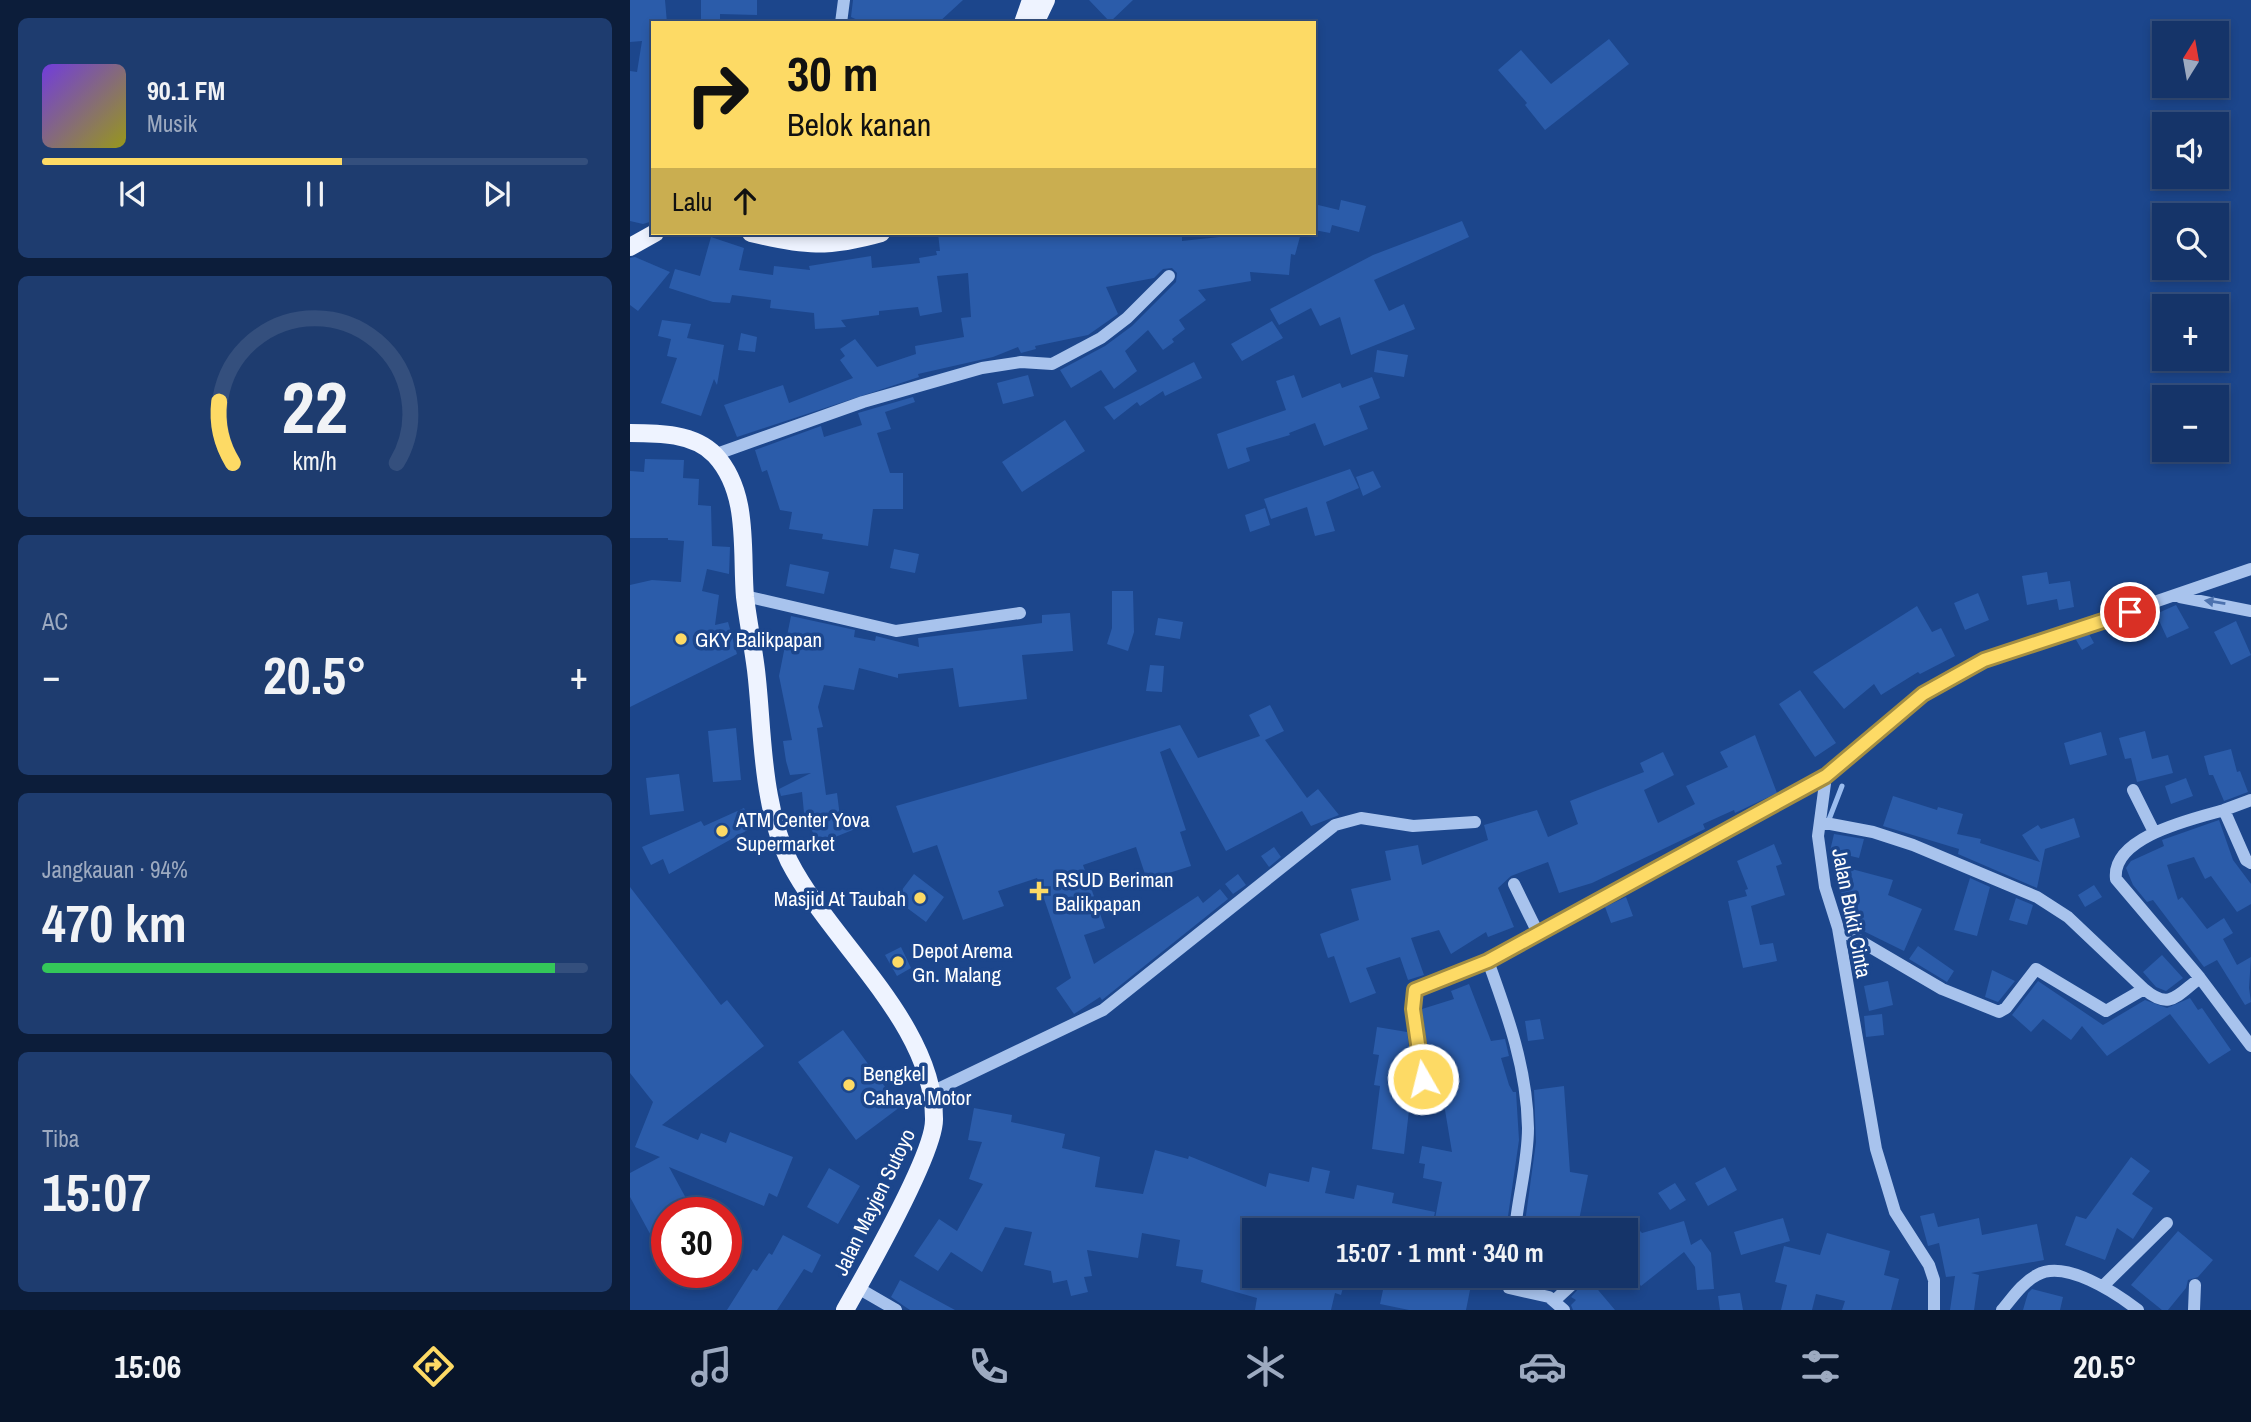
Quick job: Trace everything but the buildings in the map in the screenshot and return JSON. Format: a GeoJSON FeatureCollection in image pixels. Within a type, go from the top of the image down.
{"type":"FeatureCollection","features":[{"type":"Feature","properties":{"kind":"main road"},"geometry":{"type":"LineString","coordinates":[[1024,21],[1031,0]]}},
{"type":"Feature","properties":{"kind":"main road"},"geometry":{"type":"LineString","coordinates":[[1036,21],[1046,0]]}},
{"type":"Feature","properties":{"kind":"main road"},"geometry":{"type":"LineString","coordinates":[[630,247],[651,235]]}},
{"type":"Feature","properties":{"kind":"main road"},"geometry":{"type":"LineString","coordinates":[[759,235],[806,246],[834,244],[872,235]]}},
{"type":"Feature","properties":{"kind":"main road"},"geometry":{"type":"LineString","coordinates":[[630,433],[673,435],[696,443],[715,455]]}},
{"type":"Feature","properties":{"kind":"main road","name":"Jalan Mayjen Sutoyo"},"geometry":{"type":"LineString","coordinates":[[715,455],[731,481],[741,514],[745,596],[756,671],[764,774],[774,825],[790,861],[810,895],[900,1020],[927,1074],[932,1092],[933,1138],[845,1310]]}},
{"type":"Feature","properties":{"kind":"street"},"geometry":{"type":"LineString","coordinates":[[841,21],[844,0]]}},
{"type":"Feature","properties":{"kind":"street"},"geometry":{"type":"LineString","coordinates":[[715,455],[863,402],[982,368],[1021,362],[1052,365],[1101,338],[1127,318],[1169,276]]}},
{"type":"Feature","properties":{"kind":"street"},"geometry":{"type":"LineString","coordinates":[[1426,1102],[1413,1009],[1414,992],[1488,961],[1826,776],[1923,694],[1984,660],[2179,597],[2251,569]]}},
{"type":"Feature","properties":{"kind":"street"},"geometry":{"type":"LineString","coordinates":[[2236,574],[2251,578]]}},
{"type":"Feature","properties":{"kind":"street"},"geometry":{"type":"LineString","coordinates":[[745,596],[896,631],[1020,613]]}},
{"type":"Feature","properties":{"kind":"street"},"geometry":{"type":"LineString","coordinates":[[2179,597],[2251,611]]}},
{"type":"Feature","properties":{"kind":"street","name":"Jalan Bukit Cinta"},"geometry":{"type":"LineString","coordinates":[[1826,776],[1818,835],[1825,887],[1838,928],[1876,1149],[1895,1212],[1929,1265],[1934,1280],[1934,1310]]}},
{"type":"Feature","properties":{"kind":"street"},"geometry":{"type":"LineString","coordinates":[[2133,790],[2154,832]]}},
{"type":"Feature","properties":{"kind":"street"},"geometry":{"type":"LineString","coordinates":[[2251,800],[2154,832],[2123,854],[2115,867],[2116,879],[2200,978],[2251,1046]]}},
{"type":"Feature","properties":{"kind":"street"},"geometry":{"type":"LineString","coordinates":[[2224,810],[2246,860],[2251,863]]}},
{"type":"Feature","properties":{"kind":"street"},"geometry":{"type":"LineString","coordinates":[[932,1092],[1103,1010],[1335,825],[1361,818],[1413,826],[1475,822]]}},
{"type":"Feature","properties":{"kind":"street"},"geometry":{"type":"LineString","coordinates":[[1820,822],[1873,832],[1913,845],[2037,897],[2068,917],[2144,989],[2164,1002],[2200,978]]}},
{"type":"Feature","properties":{"kind":"street"},"geometry":{"type":"LineString","coordinates":[[1514,884],[1538,933]]}},
{"type":"Feature","properties":{"kind":"street"},"geometry":{"type":"LineString","coordinates":[[1838,928],[1942,989],[1998,1012],[2006,1008],[2036,969],[2106,1011],[2144,989]]}},
{"type":"Feature","properties":{"kind":"street"},"geometry":{"type":"LineString","coordinates":[[1488,961],[1513,1029],[1524,1077],[1528,1131],[1517,1218]]}},
{"type":"Feature","properties":{"kind":"street"},"geometry":{"type":"LineString","coordinates":[[2102,1286],[2167,1223]]}},
{"type":"Feature","properties":{"kind":"street"},"geometry":{"type":"LineString","coordinates":[[2002,1310],[2023,1284],[2040,1273],[2055,1270],[2102,1286],[2138,1310]]}},
{"type":"Feature","properties":{"kind":"street"},"geometry":{"type":"LineString","coordinates":[[2194,1310],[2195,1285]]}},
{"type":"Feature","properties":{"kind":"street"},"geometry":{"type":"LineString","coordinates":[[858,1288],[896,1310]]}},
{"type":"Feature","properties":{"kind":"street"},"geometry":{"type":"LineString","coordinates":[[1509,1288],[1544,1295],[1564,1310]]}},
{"type":"Feature","properties":{"kind":"street"},"geometry":{"type":"LineString","coordinates":[[1554,1301],[1568,1288]]}},
{"type":"Feature","properties":{"kind":"waterway"},"geometry":{"type":"LineString","coordinates":[[1828,822],[1842,786]]}},
{"type":"Feature","properties":{"kind":"place","name":"GKY Balikpapan"},"geometry":{"type":"Point","coordinates":[681,639]}},
{"type":"Feature","properties":{"kind":"place","name":"ATM Center Yova Supermarket"},"geometry":{"type":"Point","coordinates":[722,831]}},
{"type":"Feature","properties":{"kind":"place","name":"RSUD Beriman Balikpapan"},"geometry":{"type":"Point","coordinates":[1039,891]}},
{"type":"Feature","properties":{"kind":"place","name":"Masjid At Taubah"},"geometry":{"type":"Point","coordinates":[920,898]}},
{"type":"Feature","properties":{"kind":"place","name":"Depot Arema Gn. Malang"},"geometry":{"type":"Point","coordinates":[898,962]}},
{"type":"Feature","properties":{"kind":"place","name":"Bengkel Cahaya Motor"},"geometry":{"type":"Point","coordinates":[849,1085]}},
{"type":"Feature","properties":{"kind":"route"},"geometry":{"type":"LineString","coordinates":[[1423,1079],[1412,999],[1415,990],[1488,961],[1826,776],[1923,694],[1984,660],[2130,612]]}}]}
